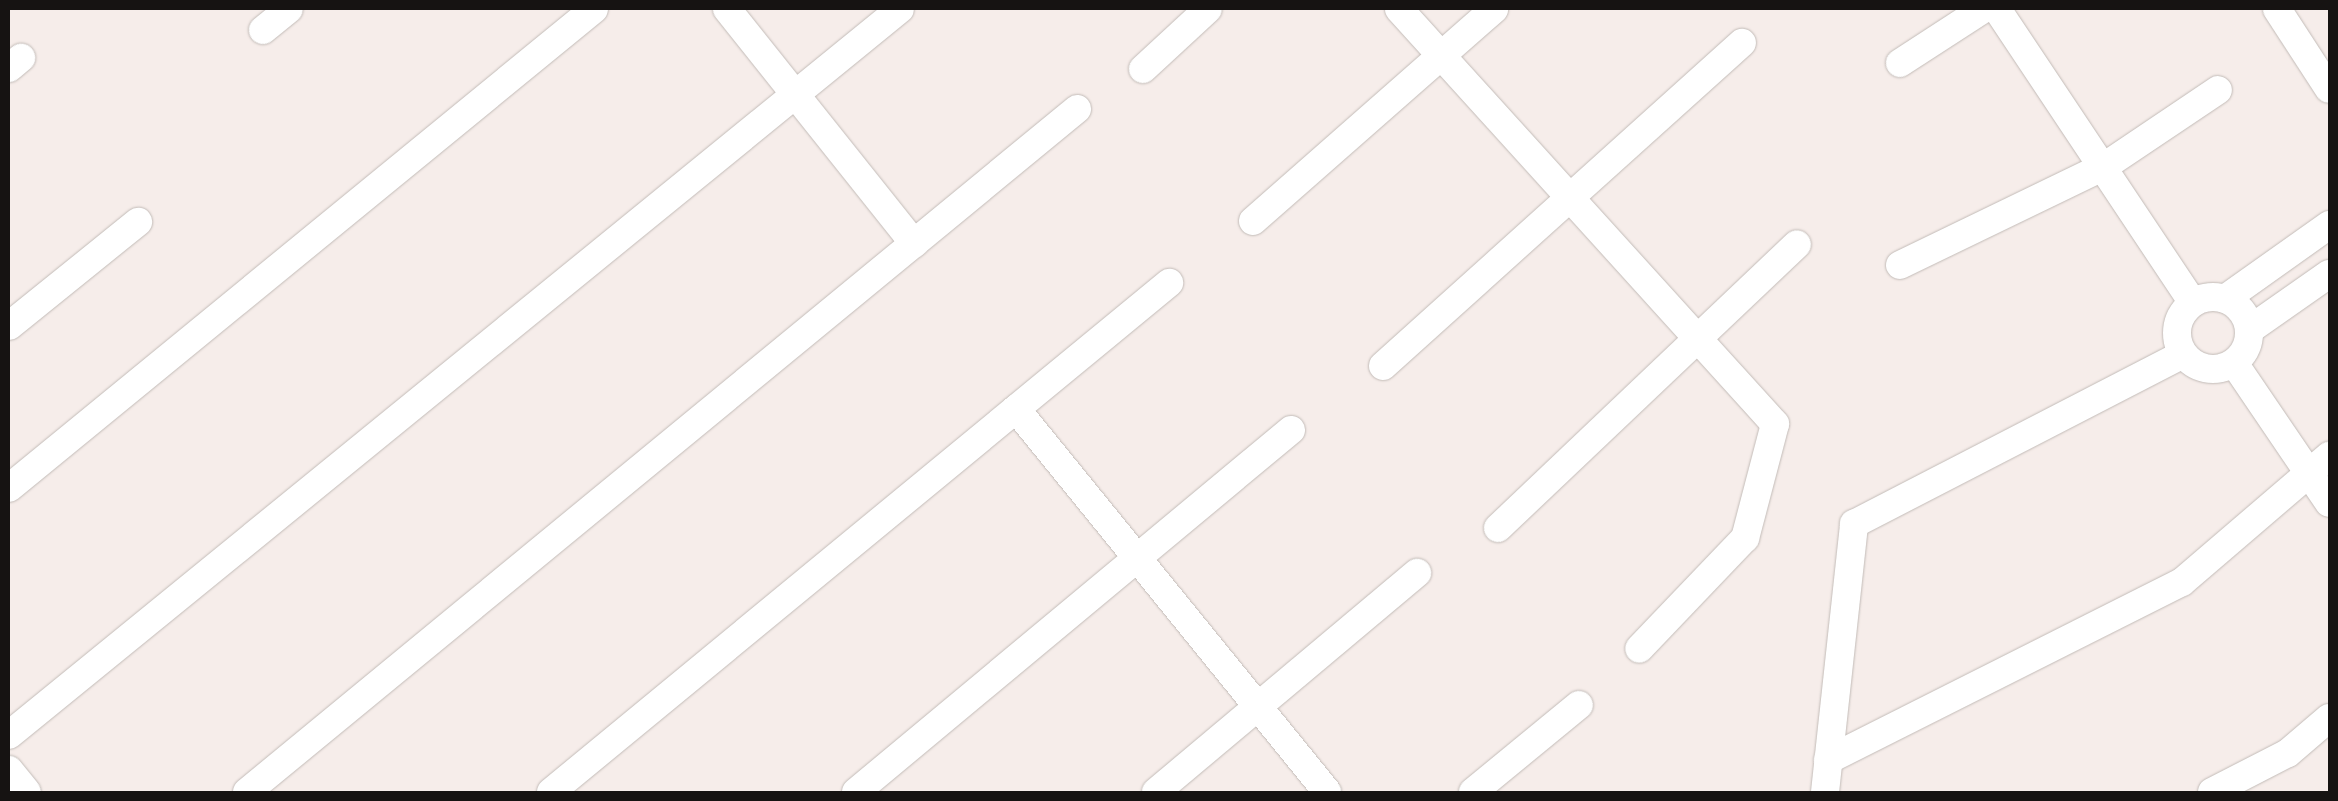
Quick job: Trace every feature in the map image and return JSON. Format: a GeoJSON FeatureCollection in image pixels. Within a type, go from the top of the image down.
{"type":"FeatureCollection","features":[{"type":"Feature","properties":{"kind":"street"},"geometry":{"type":"LineString","coordinates":[[263,30],[289,9]]}},
{"type":"Feature","properties":{"kind":"street"},"geometry":{"type":"LineString","coordinates":[[9,488],[594,9]]}},
{"type":"Feature","properties":{"kind":"street"},"geometry":{"type":"LineString","coordinates":[[727,9],[914,243]]}},
{"type":"Feature","properties":{"kind":"street"},"geometry":{"type":"LineString","coordinates":[[9,735],[900,9]]}},
{"type":"Feature","properties":{"kind":"street"},"geometry":{"type":"LineString","coordinates":[[1143,69],[1208,9]]}},
{"type":"Feature","properties":{"kind":"street"},"geometry":{"type":"LineString","coordinates":[[1399,9],[1569,201],[1775,424],[1745,538],[1639,649]]}},
{"type":"Feature","properties":{"kind":"street"},"geometry":{"type":"LineString","coordinates":[[1253,221],[1494,9]]}},
{"type":"Feature","properties":{"kind":"street"},"geometry":{"type":"LineString","coordinates":[[1900,63],[1983,9]]}},
{"type":"Feature","properties":{"kind":"street"},"geometry":{"type":"LineString","coordinates":[[1997,9],[2104,166],[2193,303]]}},
{"type":"Feature","properties":{"kind":"street"},"geometry":{"type":"LineString","coordinates":[[2277,9],[2329,89]]}},
{"type":"Feature","properties":{"kind":"street"},"geometry":{"type":"LineString","coordinates":[[1383,366],[1569,201],[1742,43]]}},
{"type":"Feature","properties":{"kind":"street"},"geometry":{"type":"LineString","coordinates":[[1900,265],[2104,166],[2218,90]]}},
{"type":"Feature","properties":{"kind":"street"},"geometry":{"type":"LineString","coordinates":[[247,792],[1076,109]]}},
{"type":"Feature","properties":{"kind":"street"},"geometry":{"type":"LineString","coordinates":[[9,326],[138,222]]}},
{"type":"Feature","properties":{"kind":"street"},"geometry":{"type":"LineString","coordinates":[[2225,299],[2329,225]]}},
{"type":"Feature","properties":{"kind":"street"},"geometry":{"type":"LineString","coordinates":[[1498,528],[1797,244]]}},
{"type":"Feature","properties":{"kind":"street"},"geometry":{"type":"LineString","coordinates":[[2249,330],[2329,274]]}},
{"type":"Feature","properties":{"kind":"street"},"geometry":{"type":"LineString","coordinates":[[551,792],[1168,284]]}},
{"type":"Feature","properties":{"kind":"street"},"geometry":{"type":"LineString","coordinates":[[2204,298],[2225,299],[2239,307],[2249,330],[2248,343],[2234,363],[2212,370],[2190,362],[2183,354],[2176,332],[2184,311],[2193,303],[2204,298]]}},
{"type":"Feature","properties":{"kind":"street"},"geometry":{"type":"LineString","coordinates":[[1825,792],[1854,524],[2183,354]]}},
{"type":"Feature","properties":{"kind":"street"},"geometry":{"type":"LineString","coordinates":[[2234,363],[2306,475],[2329,503]]}},
{"type":"Feature","properties":{"kind":"street"},"geometry":{"type":"LineString","coordinates":[[1016,409],[1327,792]]}},
{"type":"Feature","properties":{"kind":"street"},"geometry":{"type":"LineString","coordinates":[[856,792],[1139,560],[1291,430]]}},
{"type":"Feature","properties":{"kind":"street"},"geometry":{"type":"LineString","coordinates":[[1828,760],[2182,582],[2329,456]]}},
{"type":"Feature","properties":{"kind":"street"},"geometry":{"type":"LineString","coordinates":[[1156,792],[1417,573]]}},
{"type":"Feature","properties":{"kind":"street"},"geometry":{"type":"LineString","coordinates":[[1473,792],[1579,705]]}},
{"type":"Feature","properties":{"kind":"street"},"geometry":{"type":"LineString","coordinates":[[2212,792],[2288,753],[2329,718]]}},
{"type":"Feature","properties":{"kind":"street"},"geometry":{"type":"LineString","coordinates":[[9,770],[27,792]]}}]}
